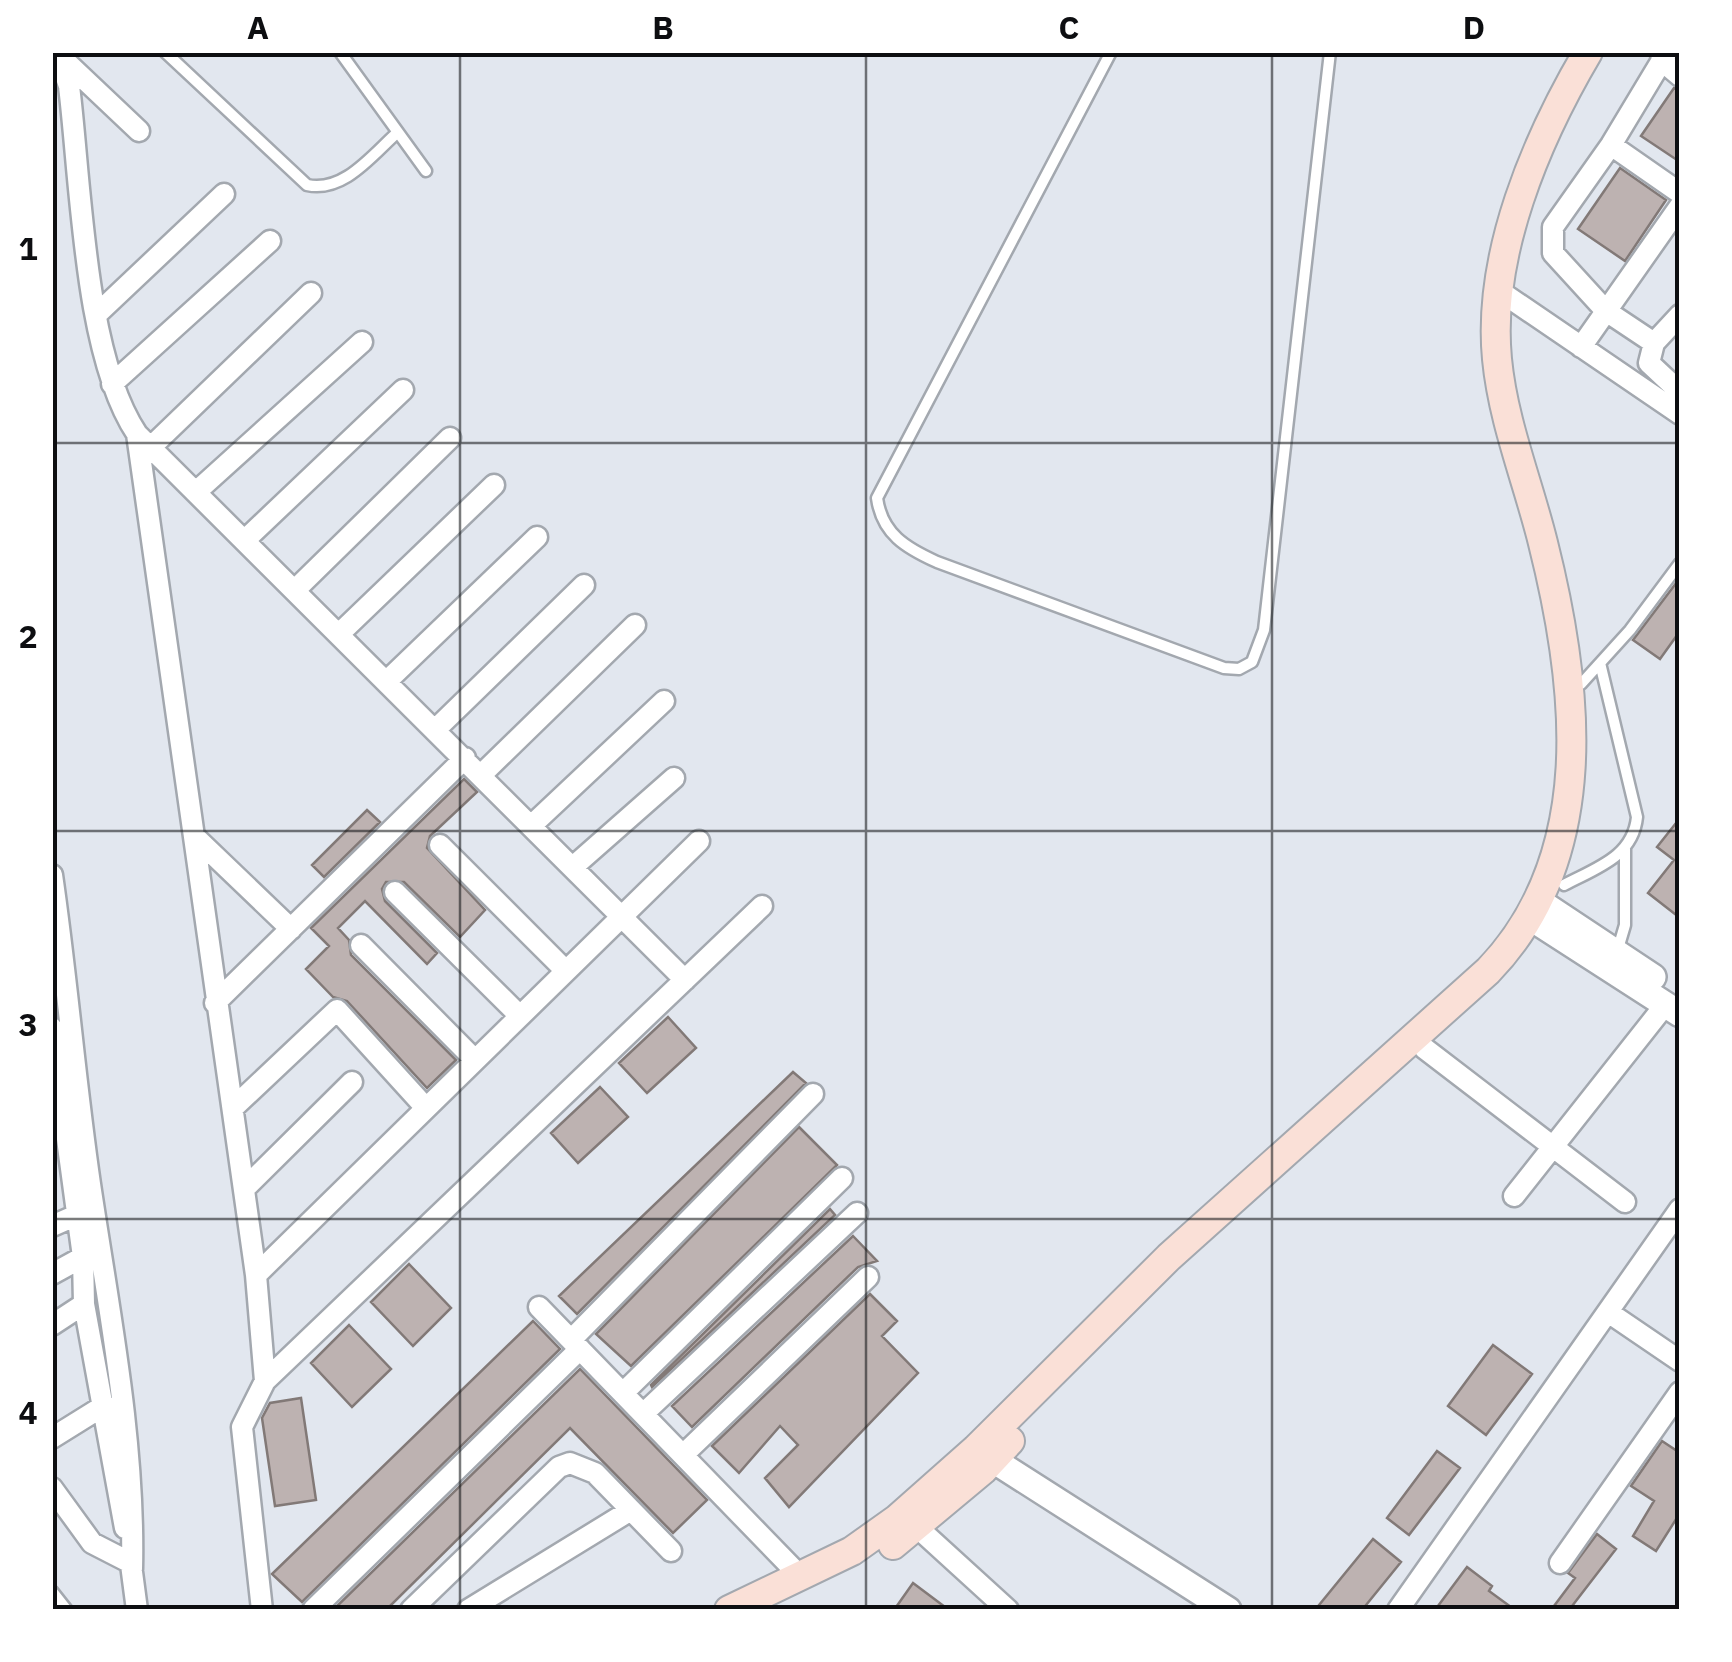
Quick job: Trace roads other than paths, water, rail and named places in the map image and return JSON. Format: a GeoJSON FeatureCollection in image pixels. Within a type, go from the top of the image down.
{"type":"FeatureCollection","features":[{"type":"Feature","properties":{"kind":"main road"},"geometry":{"type":"LineString","coordinates":[[729,1610],[852,1550],[979,1460],[1180,1270],[1500,984],[1547,909],[1578,843],[1587,782],[1591,674],[1524,414],[1509,298],[1517,200],[1558,104],[1588,52]]}},
{"type":"Feature","properties":{"kind":"main road"},"geometry":{"type":"LineString","coordinates":[[769,1610],[862,1565],[917,1527],[1170,1256],[1488,971],[1547,909],[1572,779],[1573,732],[1544,546],[1497,358],[1534,208],[1574,112],[1608,52]]}},
{"type":"Feature","properties":{"kind":"street"},"geometry":{"type":"LineString","coordinates":[[60,56],[139,131]]}},
{"type":"Feature","properties":{"kind":"street"},"geometry":{"type":"LineString","coordinates":[[60,56],[70,86],[96,314],[120,408],[144,440],[685,980]]}},
{"type":"Feature","properties":{"kind":"street"},"geometry":{"type":"LineString","coordinates":[[1654,343],[1606,311],[1552,253],[1553,227],[1611,145],[1664,56],[1680,76]]}},
{"type":"Feature","properties":{"kind":"street"},"geometry":{"type":"LineString","coordinates":[[1611,145],[1680,193]]}},
{"type":"Feature","properties":{"kind":"street"},"geometry":{"type":"LineString","coordinates":[[96,314],[224,194]]}},
{"type":"Feature","properties":{"kind":"street"},"geometry":{"type":"LineString","coordinates":[[1581,347],[1680,206]]}},
{"type":"Feature","properties":{"kind":"street"},"geometry":{"type":"LineString","coordinates":[[112,384],[270,242]]}},
{"type":"Feature","properties":{"kind":"street"},"geometry":{"type":"LineString","coordinates":[[144,440],[312,293]]}},
{"type":"Feature","properties":{"kind":"street"},"geometry":{"type":"LineString","coordinates":[[1509,298],[1680,414]]}},
{"type":"Feature","properties":{"kind":"street"},"geometry":{"type":"LineString","coordinates":[[1680,315],[1654,343],[1649,363],[1680,392]]}},
{"type":"Feature","properties":{"kind":"street"},"geometry":{"type":"LineString","coordinates":[[196,492],[362,342]]}},
{"type":"Feature","properties":{"kind":"street"},"geometry":{"type":"LineString","coordinates":[[245,540],[403,390]]}},
{"type":"Feature","properties":{"kind":"street"},"geometry":{"type":"LineString","coordinates":[[295,590],[450,438]]}},
{"type":"Feature","properties":{"kind":"street"},"geometry":{"type":"LineString","coordinates":[[144,440],[216,1003],[256,1275],[265,1381]]}},
{"type":"Feature","properties":{"kind":"street"},"geometry":{"type":"LineString","coordinates":[[339,634],[494,485]]}},
{"type":"Feature","properties":{"kind":"street"},"geometry":{"type":"LineString","coordinates":[[388,682],[537,537]]}},
{"type":"Feature","properties":{"kind":"street"},"geometry":{"type":"LineString","coordinates":[[436,729],[584,585]]}},
{"type":"Feature","properties":{"kind":"street"},"geometry":{"type":"LineString","coordinates":[[482,774],[635,625]]}},
{"type":"Feature","properties":{"kind":"street"},"geometry":{"type":"LineString","coordinates":[[532,825],[664,701]]}},
{"type":"Feature","properties":{"kind":"street"},"geometry":{"type":"LineString","coordinates":[[216,1003],[465,758]]}},
{"type":"Feature","properties":{"kind":"street"},"geometry":{"type":"LineString","coordinates":[[574,866],[674,778]]}},
{"type":"Feature","properties":{"kind":"street"},"geometry":{"type":"LineString","coordinates":[[195,837],[291,929]]}},
{"type":"Feature","properties":{"kind":"street"},"geometry":{"type":"LineString","coordinates":[[256,1275],[699,841]]}},
{"type":"Feature","properties":{"kind":"street"},"geometry":{"type":"LineString","coordinates":[[440,845],[566,971]]}},
{"type":"Feature","properties":{"kind":"street"},"geometry":{"type":"LineString","coordinates":[[52,876],[83,1136],[123,1402],[134,1500],[132,1566]]}},
{"type":"Feature","properties":{"kind":"street"},"geometry":{"type":"LineString","coordinates":[[396,892],[520,1016]]}},
{"type":"Feature","properties":{"kind":"street"},"geometry":{"type":"LineString","coordinates":[[262,1610],[242,1426],[265,1381],[762,906]]}},
{"type":"Feature","properties":{"kind":"street"},"geometry":{"type":"LineString","coordinates":[[1547,909],[1617,953],[1675,1004]]}},
{"type":"Feature","properties":{"kind":"street"},"geometry":{"type":"LineString","coordinates":[[1547,909],[1675,1004]]}},
{"type":"Feature","properties":{"kind":"street"},"geometry":{"type":"LineString","coordinates":[[361,946],[475,1060]]}},
{"type":"Feature","properties":{"kind":"street"},"geometry":{"type":"LineString","coordinates":[[1514,1196],[1675,1004]]}},
{"type":"Feature","properties":{"kind":"street"},"geometry":{"type":"LineString","coordinates":[[232,1108],[337,1010],[426,1108]]}},
{"type":"Feature","properties":{"kind":"street"},"geometry":{"type":"LineString","coordinates":[[52,1028],[84,1257],[84,1304],[105,1405],[136,1610]]}},
{"type":"Feature","properties":{"kind":"street"},"geometry":{"type":"LineString","coordinates":[[1424,1048],[1625,1202]]}},
{"type":"Feature","properties":{"kind":"street"},"geometry":{"type":"LineString","coordinates":[[244,1189],[352,1082]]}},
{"type":"Feature","properties":{"kind":"street"},"geometry":{"type":"LineString","coordinates":[[314,1610],[576,1344],[813,1094]]}},
{"type":"Feature","properties":{"kind":"street"},"geometry":{"type":"LineString","coordinates":[[623,1393],[842,1178]]}},
{"type":"Feature","properties":{"kind":"street"},"geometry":{"type":"LineString","coordinates":[[1398,1610],[1680,1209]]}},
{"type":"Feature","properties":{"kind":"street"},"geometry":{"type":"LineString","coordinates":[[644,1413],[858,1212]]}},
{"type":"Feature","properties":{"kind":"street"},"geometry":{"type":"LineString","coordinates":[[52,1226],[76,1215]]}},
{"type":"Feature","properties":{"kind":"street"},"geometry":{"type":"LineString","coordinates":[[52,1274],[84,1257]]}},
{"type":"Feature","properties":{"kind":"street"},"geometry":{"type":"LineString","coordinates":[[685,1454],[868,1278]]}},
{"type":"Feature","properties":{"kind":"street"},"geometry":{"type":"LineString","coordinates":[[52,1325],[84,1304]]}},
{"type":"Feature","properties":{"kind":"street"},"geometry":{"type":"LineString","coordinates":[[540,1307],[801,1577]]}},
{"type":"Feature","properties":{"kind":"street"},"geometry":{"type":"LineString","coordinates":[[1608,1312],[1680,1361]]}},
{"type":"Feature","properties":{"kind":"street"},"geometry":{"type":"LineString","coordinates":[[1560,1563],[1680,1392]]}},
{"type":"Feature","properties":{"kind":"street"},"geometry":{"type":"LineString","coordinates":[[52,1438],[105,1405]]}},
{"type":"Feature","properties":{"kind":"street"},"geometry":{"type":"LineString","coordinates":[[979,1460],[1196,1610]]}},
{"type":"Feature","properties":{"kind":"street"},"geometry":{"type":"LineString","coordinates":[[979,1460],[1228,1610]]}},
{"type":"Feature","properties":{"kind":"street"},"geometry":{"type":"LineString","coordinates":[[411,1610],[559,1468],[570,1462],[594,1474],[671,1552]]}},
{"type":"Feature","properties":{"kind":"street"},"geometry":{"type":"LineString","coordinates":[[52,1488],[92,1543],[132,1566]]}},
{"type":"Feature","properties":{"kind":"street"},"geometry":{"type":"LineString","coordinates":[[468,1610],[631,1510]]}},
{"type":"Feature","properties":{"kind":"street"},"geometry":{"type":"LineString","coordinates":[[917,1527],[1008,1610]]}},
{"type":"Feature","properties":{"kind":"lane"},"geometry":{"type":"LineString","coordinates":[[165,52],[307,186],[339,184],[398,132]]}},
{"type":"Feature","properties":{"kind":"lane"},"geometry":{"type":"LineString","coordinates":[[340,52],[426,171]]}},
{"type":"Feature","properties":{"kind":"lane"},"geometry":{"type":"LineString","coordinates":[[1110,52],[877,498],[880,518],[907,549],[937,562],[1238,670],[1252,662],[1264,630],[1330,52]]}},
{"type":"Feature","properties":{"kind":"lane"},"geometry":{"type":"LineString","coordinates":[[1547,909],[1625,849],[1636,833],[1637,817],[1591,674],[1680,563]]}},
{"type":"Feature","properties":{"kind":"lane"},"geometry":{"type":"LineString","coordinates":[[1617,953],[1626,924],[1625,849]]}},
{"type":"Feature","properties":{"kind":"lane"},"geometry":{"type":"LineString","coordinates":[[52,1591],[67,1610]]}}]}
